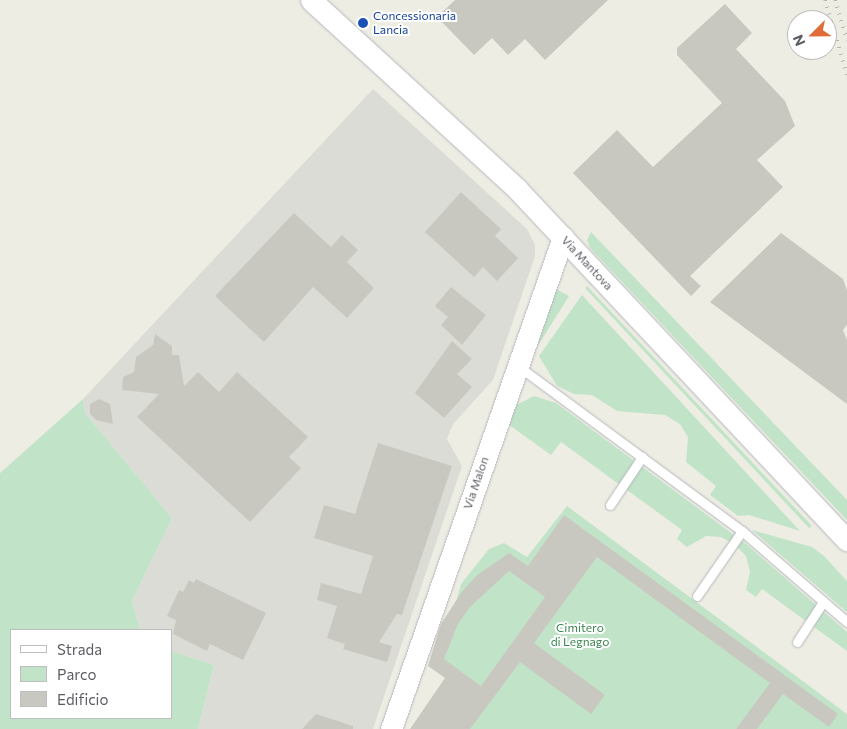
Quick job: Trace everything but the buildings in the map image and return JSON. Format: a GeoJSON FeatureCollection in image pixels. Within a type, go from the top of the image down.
{"type":"FeatureCollection","features":[{"type":"Feature","properties":{"kind":"street","name":"Via Mantova"},"geometry":{"type":"LineString","coordinates":[[311,0],[517,189],[847,541]]}},
{"type":"Feature","properties":{"kind":"street","name":"Via Malon"},"geometry":{"type":"LineString","coordinates":[[391,729],[563,237]]}},
{"type":"Feature","properties":{"kind":"lane"},"geometry":{"type":"LineString","coordinates":[[518,366],[742,531],[847,622]]}},
{"type":"Feature","properties":{"kind":"lane"},"geometry":{"type":"LineString","coordinates":[[610,505],[642,457]]}},
{"type":"Feature","properties":{"kind":"lane"},"geometry":{"type":"LineString","coordinates":[[697,596],[742,531]]}},
{"type":"Feature","properties":{"kind":"lane"},"geometry":{"type":"LineString","coordinates":[[797,642],[824,602]]}},
{"type":"Feature","properties":{"kind":"shaded area"},"geometry":{"type":"Polygon","coordinates":[[[373,89],[527,229],[535,245],[535,256],[493,380],[453,424],[447,439],[462,466],[373,729],[198,729],[214,665],[172,651],[172,629],[140,629],[132,601],[172,518],[85,413],[83,399],[373,89]]]}},
{"type":"Feature","properties":{"kind":"green space"},"geometry":{"type":"Polygon","coordinates":[[[591,232],[847,500],[847,520],[590,248],[587,240],[591,232]]]}},
{"type":"Feature","properties":{"kind":"green space"},"geometry":{"type":"Polygon","coordinates":[[[587,286],[812,526],[809,528],[585,288],[587,286]]]}},
{"type":"Feature","properties":{"kind":"green space"},"geometry":{"type":"Polygon","coordinates":[[[556,289],[569,296],[539,344],[538,343],[556,289]]]}},
{"type":"Feature","properties":{"kind":"green space"},"geometry":{"type":"Polygon","coordinates":[[[582,295],[800,531],[749,515],[738,516],[710,495],[716,486],[686,462],[688,437],[680,424],[665,415],[617,411],[592,395],[574,394],[557,386],[539,356],[582,295]]]}},
{"type":"Feature","properties":{"kind":"green space"},"geometry":{"type":"Polygon","coordinates":[[[534,396],[556,403],[746,544],[847,632],[847,651],[762,589],[756,597],[746,590],[750,572],[746,556],[734,544],[721,537],[706,536],[687,547],[677,539],[682,530],[561,442],[551,455],[508,424],[516,405],[534,396]]]}},
{"type":"Feature","properties":{"kind":"green space"},"geometry":{"type":"Polygon","coordinates":[[[83,399],[85,413],[172,518],[132,601],[140,629],[10,629],[10,719],[172,719],[172,651],[214,665],[198,729],[0,729],[0,473],[83,399]]]}},
{"type":"Feature","properties":{"kind":"green space","name":"Cimitero di Legnago"},"geometry":{"type":"Polygon","coordinates":[[[567,506],[847,714],[847,729],[419,729],[448,678],[431,663],[449,627],[461,584],[489,549],[504,543],[527,557],[567,506]]]}},
{"type":"Feature","properties":{"kind":"green space"},"geometry":{"type":"Polygon","coordinates":[[[752,530],[812,547],[824,556],[847,581],[847,612],[752,530]]]}},
{"type":"Feature","properties":{"kind":"railway"},"geometry":{"type":"LineString","coordinates":[[825,0],[847,75]]}},
{"type":"Feature","properties":{"kind":"railway"},"geometry":{"type":"LineString","coordinates":[[835,0],[847,40]]}},
{"type":"Feature","properties":{"kind":"place","name":"Concessionaria Lancia"},"geometry":{"type":"Point","coordinates":[363,23]}}]}
